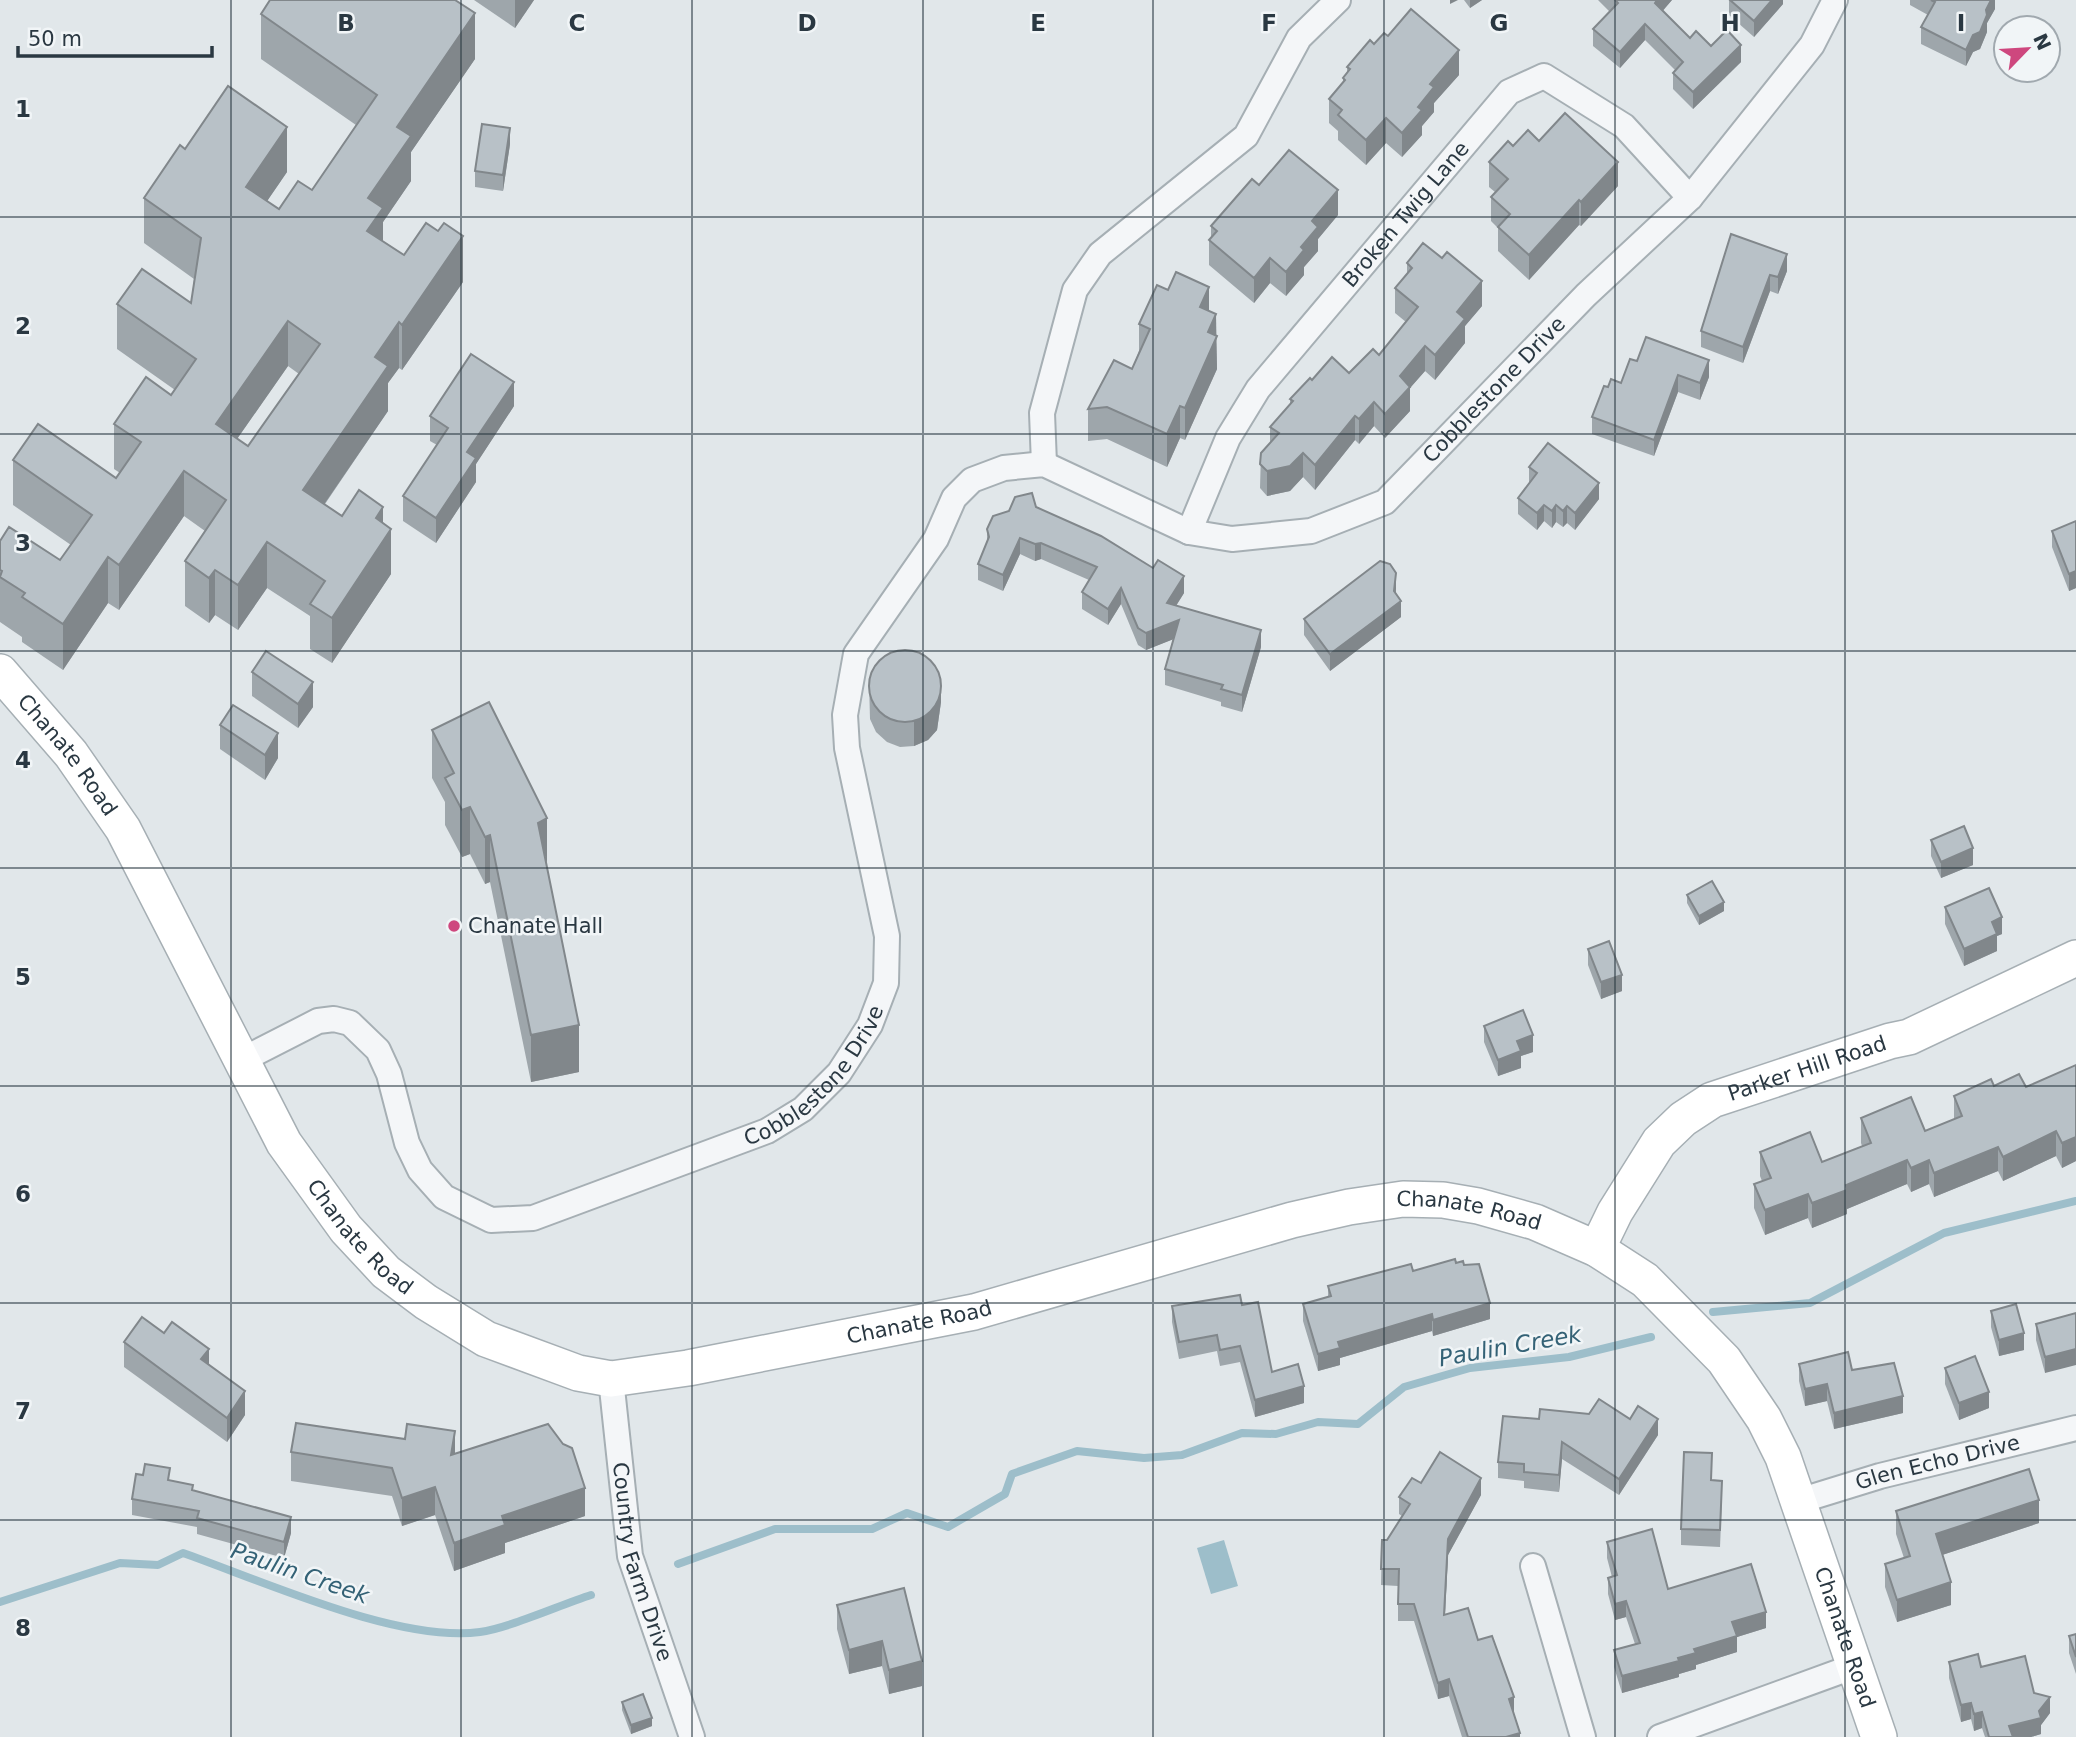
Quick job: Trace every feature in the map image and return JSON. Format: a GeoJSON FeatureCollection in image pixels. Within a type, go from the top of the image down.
{"type":"FeatureCollection","features":[{"type":"Feature","properties":{"kind":"street"},"geometry":{"type":"LineString","coordinates":[[1044,464],[1042,413],[1074,290],[1100,254],[1246,136],[1299,38],[1338,0]]}},
{"type":"Feature","properties":{"kind":"street","name":"Cobblestone Drive"},"geometry":{"type":"LineString","coordinates":[[242,1060],[318,1021],[334,1019],[350,1023],[378,1050],[388,1074],[407,1143],[420,1170],[444,1197],[491,1220],[533,1218],[767,1131],[803,1109],[839,1073],[870,1025],[886,983],[887,936],[847,748],[845,715],[856,654],[936,539],[954,498],[972,481],[1004,468],[1044,464],[1189,533],[1232,539],[1311,531],[1385,502],[1586,295],[1690,198],[1812,46],[1835,0]]}},
{"type":"Feature","properties":{"kind":"street","name":"Broken Twig Lane"},"geometry":{"type":"LineString","coordinates":[[1189,533],[1228,438],[1258,389],[1509,92],[1544,76],[1624,126],[1690,198]]}},
{"type":"Feature","properties":{"kind":"street","name":"Chanate Road"},"geometry":{"type":"LineString","coordinates":[[0,672],[71,754],[123,829],[284,1143],[309,1181],[346,1229],[386,1272],[486,1339],[578,1373],[611,1380],[688,1368],[974,1312],[1292,1220],[1403,1199],[1443,1200],[1479,1206],[1535,1222],[1597,1249],[1645,1280],[1724,1360],[1764,1419],[1783,1457],[1879,1737]]}},
{"type":"Feature","properties":{"kind":"street","name":"Parker Hill Road"},"geometry":{"type":"LineString","coordinates":[[1597,1249],[1615,1212],[1660,1142],[1683,1119],[1712,1100],[1909,1037],[2076,958]]}},
{"type":"Feature","properties":{"kind":"street","name":"Country Farm Drive"},"geometry":{"type":"LineString","coordinates":[[611,1380],[630,1556],[692,1737]]}},
{"type":"Feature","properties":{"kind":"street","name":"Glen Echo Drive"},"geometry":{"type":"LineString","coordinates":[[1799,1501],[1880,1476],[2076,1428]]}},
{"type":"Feature","properties":{"kind":"street"},"geometry":{"type":"LineString","coordinates":[[1533,1566],[1583,1737]]}},
{"type":"Feature","properties":{"kind":"street"},"geometry":{"type":"LineString","coordinates":[[1660,1737],[1855,1666]]}},
{"type":"Feature","properties":{"kind":"water"},"geometry":{"type":"Polygon","coordinates":[[[1224,1540],[1238,1586],[1211,1594],[1197,1548],[1224,1540]]]}},
{"type":"Feature","properties":{"kind":"building"},"geometry":{"type":"Polygon","coordinates":[[[270,0],[455,0],[475,13],[397,127],[411,136],[368,198],[383,208],[367,231],[404,255],[426,223],[438,231],[444,223],[463,236],[402,325],[399,322],[375,357],[388,366],[303,490],[342,516],[359,490],[383,507],[376,518],[391,529],[332,618],[310,604],[325,581],[267,542],[238,585],[215,570],[209,578],[185,561],[226,500],[184,471],[119,565],[108,557],[63,624],[22,597],[25,593],[0,577],[0,541],[9,527],[60,560],[92,515],[13,460],[38,424],[116,478],[141,442],[114,424],[146,377],[171,395],[196,359],[117,304],[142,269],[191,303],[201,238],[144,198],[180,145],[185,149],[228,86],[287,127],[246,187],[279,209],[298,181],[312,190],[377,95],[261,14],[270,0]],[[288,321],[216,424],[248,446],[320,344],[288,321]]]}},
{"type":"Feature","properties":{"kind":"building"},"geometry":{"type":"Polygon","coordinates":[[[1615,0],[1657,0],[1655,3],[1690,38],[1696,31],[1711,46],[1727,30],[1741,45],[1693,92],[1673,73],[1683,62],[1645,24],[1620,52],[1593,29],[1618,3],[1615,0]]]}},
{"type":"Feature","properties":{"kind":"building"},"geometry":{"type":"Polygon","coordinates":[[[1730,0],[1772,0],[1754,21],[1730,0]]]}},
{"type":"Feature","properties":{"kind":"building"},"geometry":{"type":"Polygon","coordinates":[[[1931,0],[1991,0],[1980,32],[1973,35],[1966,50],[1921,27],[1935,2],[1931,0]]]}},
{"type":"Feature","properties":{"kind":"building"},"geometry":{"type":"Polygon","coordinates":[[[1411,9],[1459,50],[1430,84],[1434,87],[1418,107],[1422,110],[1402,133],[1386,118],[1366,140],[1338,115],[1342,110],[1329,99],[1345,80],[1343,78],[1350,69],[1347,67],[1370,40],[1374,44],[1384,33],[1388,36],[1411,9]]]}},
{"type":"Feature","properties":{"kind":"building"},"geometry":{"type":"Polygon","coordinates":[[[1565,113],[1618,162],[1529,255],[1498,227],[1510,214],[1491,197],[1508,179],[1489,162],[1508,141],[1513,146],[1528,130],[1539,141],[1565,113]]]}},
{"type":"Feature","properties":{"kind":"building"},"geometry":{"type":"Polygon","coordinates":[[[482,124],[510,128],[503,175],[475,171],[482,124]]]}},
{"type":"Feature","properties":{"kind":"building"},"geometry":{"type":"Polygon","coordinates":[[[1289,150],[1338,190],[1312,221],[1318,227],[1301,247],[1304,250],[1286,272],[1270,258],[1254,278],[1209,240],[1217,231],[1211,226],[1252,179],[1259,185],[1289,150]]]}},
{"type":"Feature","properties":{"kind":"building"},"geometry":{"type":"Polygon","coordinates":[[[1731,234],[1787,254],[1778,277],[1770,275],[1743,347],[1701,331],[1731,234]]]}},
{"type":"Feature","properties":{"kind":"building"},"geometry":{"type":"Polygon","coordinates":[[[1423,243],[1442,258],[1447,252],[1482,281],[1457,312],[1465,319],[1435,355],[1425,346],[1400,376],[1410,387],[1385,414],[1374,402],[1359,419],[1355,416],[1315,465],[1303,453],[1290,466],[1267,471],[1260,464],[1261,453],[1279,433],[1270,427],[1293,401],[1290,399],[1310,378],[1312,380],[1332,357],[1349,373],[1373,349],[1379,355],[1418,307],[1395,288],[1412,268],[1407,263],[1423,243]]]}},
{"type":"Feature","properties":{"kind":"building"},"geometry":{"type":"Polygon","coordinates":[[[1176,272],[1209,287],[1200,307],[1216,314],[1208,332],[1217,336],[1185,408],[1180,406],[1167,434],[1107,407],[1088,409],[1114,360],[1132,369],[1150,329],[1139,324],[1157,285],[1168,290],[1176,272]]]}},
{"type":"Feature","properties":{"kind":"building"},"geometry":{"type":"Polygon","coordinates":[[[1646,337],[1709,360],[1700,383],[1678,375],[1654,440],[1592,417],[1604,386],[1608,387],[1611,379],[1621,383],[1630,359],[1637,361],[1646,337]]]}},
{"type":"Feature","properties":{"kind":"building"},"geometry":{"type":"Polygon","coordinates":[[[471,354],[514,382],[467,452],[476,458],[436,518],[403,496],[448,428],[430,416],[471,354]]]}},
{"type":"Feature","properties":{"kind":"building"},"geometry":{"type":"Polygon","coordinates":[[[1548,443],[1599,483],[1575,513],[1567,506],[1563,511],[1556,505],[1552,511],[1544,505],[1537,513],[1518,498],[1537,473],[1529,467],[1548,443]]]}},
{"type":"Feature","properties":{"kind":"building"},"geometry":{"type":"Polygon","coordinates":[[[1032,493],[1036,507],[1101,536],[1153,568],[1158,560],[1184,576],[1167,603],[1261,630],[1242,695],[1221,689],[1223,685],[1165,669],[1179,620],[1146,633],[1138,628],[1121,588],[1108,609],[1082,592],[1097,567],[1041,543],[1035,544],[1020,538],[1003,575],[978,564],[989,537],[987,529],[993,516],[1009,511],[1015,497],[1032,493]]]}},
{"type":"Feature","properties":{"kind":"building"},"geometry":{"type":"Polygon","coordinates":[[[2076,521],[2076,571],[2069,574],[2052,531],[2076,521]]]}},
{"type":"Feature","properties":{"kind":"building"},"geometry":{"type":"Polygon","coordinates":[[[1380,561],[1390,564],[1396,573],[1394,591],[1401,601],[1330,654],[1304,619],[1380,561]]]}},
{"type":"Feature","properties":{"kind":"building"},"geometry":{"type":"Polygon","coordinates":[[[905,650],[925,656],[935,666],[941,686],[935,706],[925,716],[905,722],[885,716],[875,706],[869,686],[875,666],[885,656],[905,650]]]}},
{"type":"Feature","properties":{"kind":"building"},"geometry":{"type":"Polygon","coordinates":[[[266,651],[313,682],[298,704],[252,672],[266,651]]]}},
{"type":"Feature","properties":{"kind":"building"},"geometry":{"type":"Polygon","coordinates":[[[489,702],[547,818],[538,823],[579,1025],[531,1035],[490,835],[485,837],[470,807],[462,810],[445,778],[454,773],[432,730],[489,702]]]}},
{"type":"Feature","properties":{"kind":"building"},"geometry":{"type":"Polygon","coordinates":[[[233,705],[278,733],[265,755],[220,725],[233,705]]]}},
{"type":"Feature","properties":{"kind":"building"},"geometry":{"type":"Polygon","coordinates":[[[1964,826],[1973,848],[1941,862],[1931,840],[1964,826]]]}},
{"type":"Feature","properties":{"kind":"building"},"geometry":{"type":"Polygon","coordinates":[[[1712,881],[1724,902],[1699,916],[1687,895],[1712,881]]]}},
{"type":"Feature","properties":{"kind":"building"},"geometry":{"type":"Polygon","coordinates":[[[1989,888],[2002,917],[1992,922],[1997,934],[1964,949],[1945,907],[1989,888]]]}},
{"type":"Feature","properties":{"kind":"building"},"geometry":{"type":"Polygon","coordinates":[[[1609,941],[1622,975],[1601,982],[1588,949],[1609,941]]]}},
{"type":"Feature","properties":{"kind":"building"},"geometry":{"type":"Polygon","coordinates":[[[1523,1010],[1533,1035],[1517,1041],[1521,1051],[1498,1060],[1484,1026],[1523,1010]]]}},
{"type":"Feature","properties":{"kind":"building"},"geometry":{"type":"Polygon","coordinates":[[[2076,1065],[2076,1137],[2062,1143],[2056,1131],[2003,1157],[1998,1147],[1934,1173],[1929,1160],[1911,1168],[1907,1160],[1846,1185],[1847,1190],[1812,1203],[1808,1194],[1765,1210],[1754,1184],[1771,1178],[1760,1152],[1810,1132],[1822,1162],[1871,1143],[1861,1118],[1911,1097],[1925,1131],[1962,1116],[1954,1096],[1991,1079],[1994,1086],[2019,1074],[2026,1087],[2076,1065]]]}},
{"type":"Feature","properties":{"kind":"building"},"geometry":{"type":"Polygon","coordinates":[[[1455,1259],[1456,1263],[1463,1261],[1464,1265],[1479,1264],[1490,1303],[1433,1320],[1432,1314],[1338,1342],[1340,1348],[1318,1354],[1303,1304],[1331,1296],[1328,1286],[1411,1264],[1413,1271],[1455,1259]]]}},
{"type":"Feature","properties":{"kind":"building"},"geometry":{"type":"Polygon","coordinates":[[[1240,1295],[1242,1305],[1258,1302],[1272,1372],[1298,1364],[1304,1386],[1255,1400],[1240,1346],[1220,1350],[1217,1335],[1179,1342],[1172,1306],[1240,1295]]]}},
{"type":"Feature","properties":{"kind":"building"},"geometry":{"type":"Polygon","coordinates":[[[2016,1304],[2024,1333],[1999,1340],[1991,1311],[2016,1304]]]}},
{"type":"Feature","properties":{"kind":"building"},"geometry":{"type":"Polygon","coordinates":[[[2076,1313],[2076,1349],[2045,1357],[2036,1324],[2076,1313]]]}},
{"type":"Feature","properties":{"kind":"building"},"geometry":{"type":"Polygon","coordinates":[[[142,1317],[164,1333],[172,1322],[209,1349],[201,1359],[245,1391],[227,1418],[124,1342],[142,1317]]]}},
{"type":"Feature","properties":{"kind":"building"},"geometry":{"type":"Polygon","coordinates":[[[1848,1352],[1852,1370],[1894,1363],[1903,1396],[1834,1413],[1827,1384],[1805,1389],[1799,1364],[1848,1352]]]}},
{"type":"Feature","properties":{"kind":"building"},"geometry":{"type":"Polygon","coordinates":[[[1975,1356],[1989,1392],[1959,1403],[1945,1368],[1975,1356]]]}},
{"type":"Feature","properties":{"kind":"building"},"geometry":{"type":"Polygon","coordinates":[[[1599,1399],[1630,1419],[1638,1406],[1658,1419],[1619,1479],[1562,1442],[1559,1475],[1524,1472],[1524,1464],[1498,1462],[1503,1416],[1539,1419],[1540,1409],[1589,1414],[1599,1399]]]}},
{"type":"Feature","properties":{"kind":"building"},"geometry":{"type":"Polygon","coordinates":[[[296,1423],[405,1439],[407,1424],[455,1431],[451,1455],[548,1424],[563,1444],[572,1448],[585,1488],[502,1516],[505,1525],[454,1543],[435,1487],[402,1498],[392,1468],[291,1452],[296,1423]]]}},
{"type":"Feature","properties":{"kind":"building"},"geometry":{"type":"Polygon","coordinates":[[[1440,1452],[1481,1478],[1448,1539],[1444,1615],[1468,1608],[1478,1640],[1492,1636],[1514,1697],[1509,1699],[1520,1733],[1506,1737],[1468,1737],[1449,1679],[1438,1683],[1414,1604],[1398,1604],[1399,1569],[1381,1569],[1382,1540],[1387,1540],[1410,1504],[1399,1497],[1412,1478],[1421,1483],[1440,1452]]]}},
{"type":"Feature","properties":{"kind":"building"},"geometry":{"type":"Polygon","coordinates":[[[1684,1452],[1712,1453],[1711,1480],[1722,1481],[1720,1530],[1681,1529],[1684,1452]]]}},
{"type":"Feature","properties":{"kind":"building"},"geometry":{"type":"Polygon","coordinates":[[[145,1464],[170,1468],[168,1480],[193,1485],[192,1490],[291,1517],[284,1542],[197,1518],[199,1511],[132,1499],[136,1474],[143,1475],[145,1464]]]}},
{"type":"Feature","properties":{"kind":"building"},"geometry":{"type":"Polygon","coordinates":[[[2029,1469],[2039,1500],[1936,1534],[1951,1582],[1897,1600],[1885,1564],[1910,1556],[1896,1511],[2029,1469]]]}},
{"type":"Feature","properties":{"kind":"building"},"geometry":{"type":"Polygon","coordinates":[[[1652,1529],[1668,1589],[1751,1564],[1766,1612],[1732,1622],[1737,1636],[1694,1649],[1696,1653],[1678,1658],[1679,1661],[1622,1676],[1614,1650],[1640,1643],[1626,1601],[1615,1604],[1608,1578],[1617,1575],[1607,1542],[1652,1529]]]}},
{"type":"Feature","properties":{"kind":"building"},"geometry":{"type":"Polygon","coordinates":[[[904,1588],[922,1661],[889,1670],[882,1641],[849,1650],[837,1605],[904,1588]]]}},
{"type":"Feature","properties":{"kind":"building"},"geometry":{"type":"Polygon","coordinates":[[[2076,1634],[2076,1657],[2069,1636],[2076,1634]]]}},
{"type":"Feature","properties":{"kind":"building"},"geometry":{"type":"Polygon","coordinates":[[[1978,1654],[1981,1667],[2025,1656],[2034,1693],[2050,1697],[2039,1711],[2041,1718],[2009,1726],[2013,1737],[1989,1737],[1982,1712],[1974,1714],[1971,1703],[1961,1705],[1949,1662],[1978,1654]]]}},
{"type":"Feature","properties":{"kind":"building"},"geometry":{"type":"Polygon","coordinates":[[[643,1694],[652,1718],[631,1725],[622,1702],[643,1694]]]}},
{"type":"Feature","properties":{"kind":"waterway","name":"Paulin Creek"},"geometry":{"type":"LineString","coordinates":[[1713,1312],[1810,1303],[1944,1233],[2076,1201]]}},
{"type":"Feature","properties":{"kind":"waterway","name":"Paulin Creek"},"geometry":{"type":"LineString","coordinates":[[678,1564],[775,1529],[872,1529],[907,1513],[948,1527],[1005,1494],[1012,1474],[1077,1451],[1144,1458],[1182,1455],[1242,1433],[1276,1434],[1318,1422],[1358,1424],[1404,1387],[1470,1368],[1569,1357],[1651,1337]]}},
{"type":"Feature","properties":{"kind":"waterway","name":"Paulin Creek"},"geometry":{"type":"LineString","coordinates":[[0,1602],[120,1563],[158,1565],[183,1553],[331,1607],[410,1628],[447,1633],[492,1630],[591,1595]]}},
{"type":"Feature","properties":{"kind":"place","name":"Chanate Hall"},"geometry":{"type":"Point","coordinates":[454,926]}}]}
